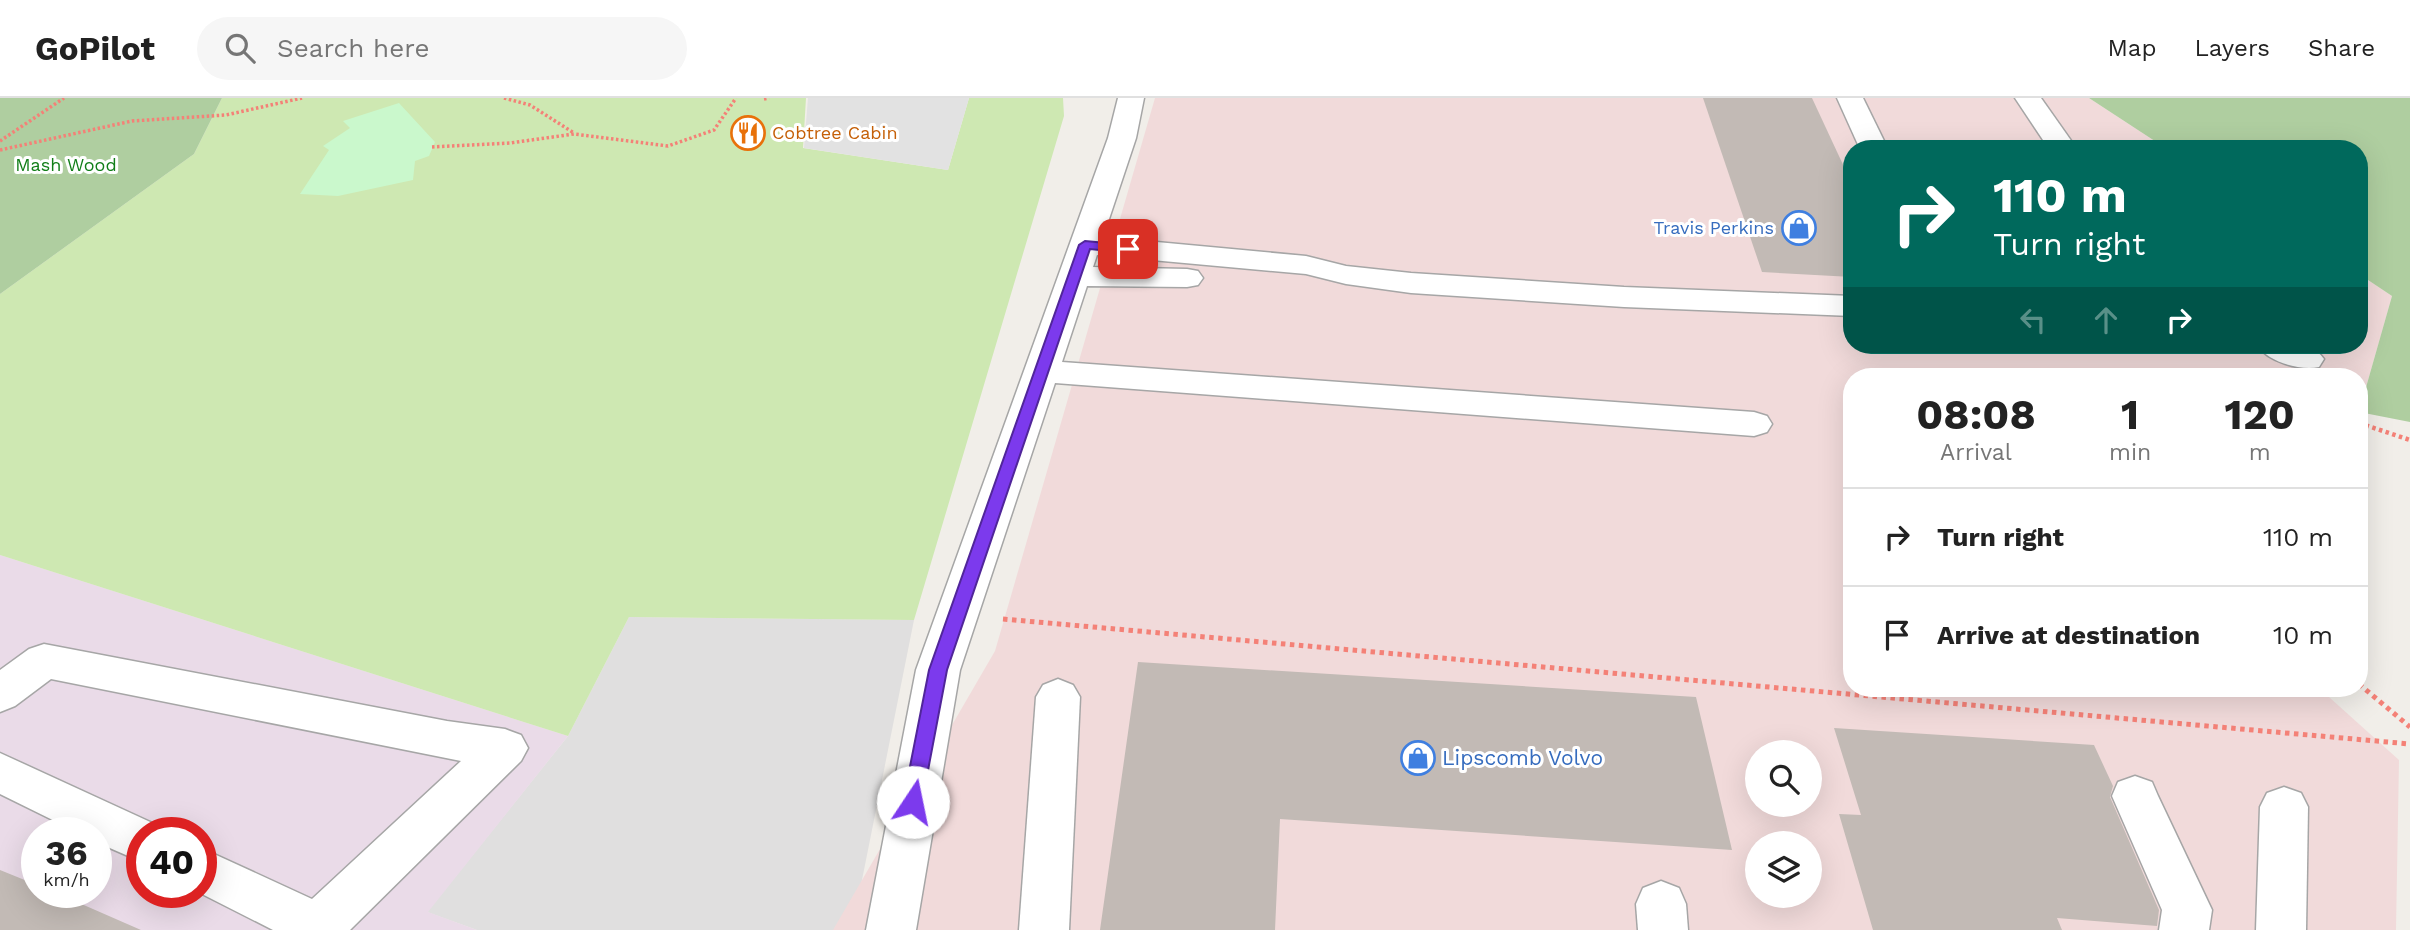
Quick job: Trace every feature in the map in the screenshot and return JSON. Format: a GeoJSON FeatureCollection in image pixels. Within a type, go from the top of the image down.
{"type":"FeatureCollection","features":[{"type":"Feature","properties":{"kind":"street"},"geometry":{"type":"LineString","coordinates":[[891,930],[938,670],[1122,138],[1131,98]]}},
{"type":"Feature","properties":{"kind":"street"},"geometry":{"type":"LineString","coordinates":[[1850,98],[1870,140]]}},
{"type":"Feature","properties":{"kind":"street"},"geometry":{"type":"LineString","coordinates":[[2028,98],[2057,140]]}},
{"type":"Feature","properties":{"kind":"street"},"geometry":{"type":"LineString","coordinates":[[1080,261],[1303,278],[1346,275],[1411,283],[1611,296],[1843,306]]}},
{"type":"Feature","properties":{"kind":"street"},"geometry":{"type":"LineString","coordinates":[[2295,354],[2307,359]]}},
{"type":"Feature","properties":{"kind":"street"},"geometry":{"type":"LineString","coordinates":[[1042,371],[1754,424]]}},
{"type":"Feature","properties":{"kind":"street"},"geometry":{"type":"LineString","coordinates":[[0,694],[44,660],[447,740],[505,748],[321,929],[217,878]]}},
{"type":"Feature","properties":{"kind":"street"},"geometry":{"type":"LineString","coordinates":[[1044,930],[1058,697]]}},
{"type":"Feature","properties":{"kind":"street"},"geometry":{"type":"LineString","coordinates":[[0,772],[126,833]]}},
{"type":"Feature","properties":{"kind":"street"},"geometry":{"type":"LineString","coordinates":[[2135,796],[2187,910],[2184,930]]}},
{"type":"Feature","properties":{"kind":"street"},"geometry":{"type":"LineString","coordinates":[[2281,930],[2284,807]]}},
{"type":"Feature","properties":{"kind":"path"},"geometry":{"type":"LineString","coordinates":[[0,141],[64,98]]}},
{"type":"Feature","properties":{"kind":"path"},"geometry":{"type":"LineString","coordinates":[[0,150],[132,121],[226,115],[302,98]]}},
{"type":"Feature","properties":{"kind":"path"},"geometry":{"type":"LineString","coordinates":[[504,98],[530,105],[574,134]]}},
{"type":"Feature","properties":{"kind":"path"},"geometry":{"type":"LineString","coordinates":[[432,147],[510,143],[574,134],[668,146],[714,130],[736,98]]}},
{"type":"Feature","properties":{"kind":"path"},"geometry":{"type":"LineString","coordinates":[[2368,425],[2410,440]]}},
{"type":"Feature","properties":{"kind":"path"},"geometry":{"type":"LineString","coordinates":[[957,615],[1843,694]]}},
{"type":"Feature","properties":{"kind":"path"},"geometry":{"type":"LineString","coordinates":[[2368,692],[2410,727]]}},
{"type":"Feature","properties":{"kind":"path"},"geometry":{"type":"LineString","coordinates":[[1881,697],[2410,744]]}},
{"type":"Feature","properties":{"kind":"shaded area"},"geometry":{"type":"Polygon","coordinates":[[[808,98],[969,98],[948,170],[804,148],[808,98]]]}},
{"type":"Feature","properties":{"kind":"shaded area"},"geometry":{"type":"Polygon","coordinates":[[[1155,98],[2089,98],[2153,140],[1843,140],[1843,354],[2368,354],[2368,280],[2392,296],[2368,380],[2368,368],[1843,368],[1843,697],[2329,697],[2399,760],[2396,930],[833,930],[995,651],[1155,98]]]}},
{"type":"Feature","properties":{"kind":"shaded area"},"geometry":{"type":"Polygon","coordinates":[[[0,555],[568,736],[428,912],[477,930],[0,930],[0,555]]]}},
{"type":"Feature","properties":{"kind":"shaded area"},"geometry":{"type":"Polygon","coordinates":[[[629,617],[914,620],[852,930],[477,930],[427,912],[568,736],[629,617]]]}},
{"type":"Feature","properties":{"kind":"green space","name":"Mash Wood"},"geometry":{"type":"Polygon","coordinates":[[[0,98],[222,98],[194,154],[0,294],[0,98]]]}},
{"type":"Feature","properties":{"kind":"green space"},"geometry":{"type":"Polygon","coordinates":[[[222,98],[806,98],[803,148],[948,170],[969,98],[1063,98],[1064,116],[914,620],[629,617],[568,736],[0,555],[0,294],[194,154],[222,98]]]}},
{"type":"Feature","properties":{"kind":"green space"},"geometry":{"type":"Polygon","coordinates":[[[2089,98],[2410,98],[2410,422],[2368,414],[2368,380],[2392,296],[2368,280],[2368,140],[2153,140],[2089,98]]]}},
{"type":"Feature","properties":{"kind":"green space"},"geometry":{"type":"Polygon","coordinates":[[[399,103],[435,142],[429,156],[415,161],[413,180],[338,196],[300,194],[329,150],[323,146],[350,128],[343,121],[399,103]]]}},
{"type":"Feature","properties":{"kind":"building","name":"Travis Perkins"},"geometry":{"type":"Polygon","coordinates":[[[1703,98],[1812,98],[1843,165],[1843,276],[1762,272],[1703,98]]]}},
{"type":"Feature","properties":{"kind":"building","name":"Lipscomb Volvo"},"geometry":{"type":"Polygon","coordinates":[[[1138,662],[1696,697],[1732,850],[1280,819],[1275,930],[1100,930],[1138,662]]]}},
{"type":"Feature","properties":{"kind":"building"},"geometry":{"type":"Polygon","coordinates":[[[1834,728],[2094,745],[2113,786],[2110,797],[2159,910],[2157,926],[2057,918],[2062,930],[1873,930],[1839,814],[1861,815],[1834,728]]]}},
{"type":"Feature","properties":{"kind":"building"},"geometry":{"type":"Polygon","coordinates":[[[0,870],[21,879],[21,908],[91,908],[141,930],[0,930],[0,870]]]}},
{"type":"Feature","properties":{"kind":"place","name":"Cobtree Cabin"},"geometry":{"type":"Point","coordinates":[748,133]}},
{"type":"Feature","properties":{"kind":"place","name":"Travis Perkins"},"geometry":{"type":"Point","coordinates":[1799,228]}},
{"type":"Feature","properties":{"kind":"place","name":"Lipscomb Volvo"},"geometry":{"type":"Point","coordinates":[1418,758]}},
{"type":"Feature","properties":{"kind":"route"},"geometry":{"type":"LineString","coordinates":[[913,802],[938,670],[1085,245],[1128,249]]}}]}
